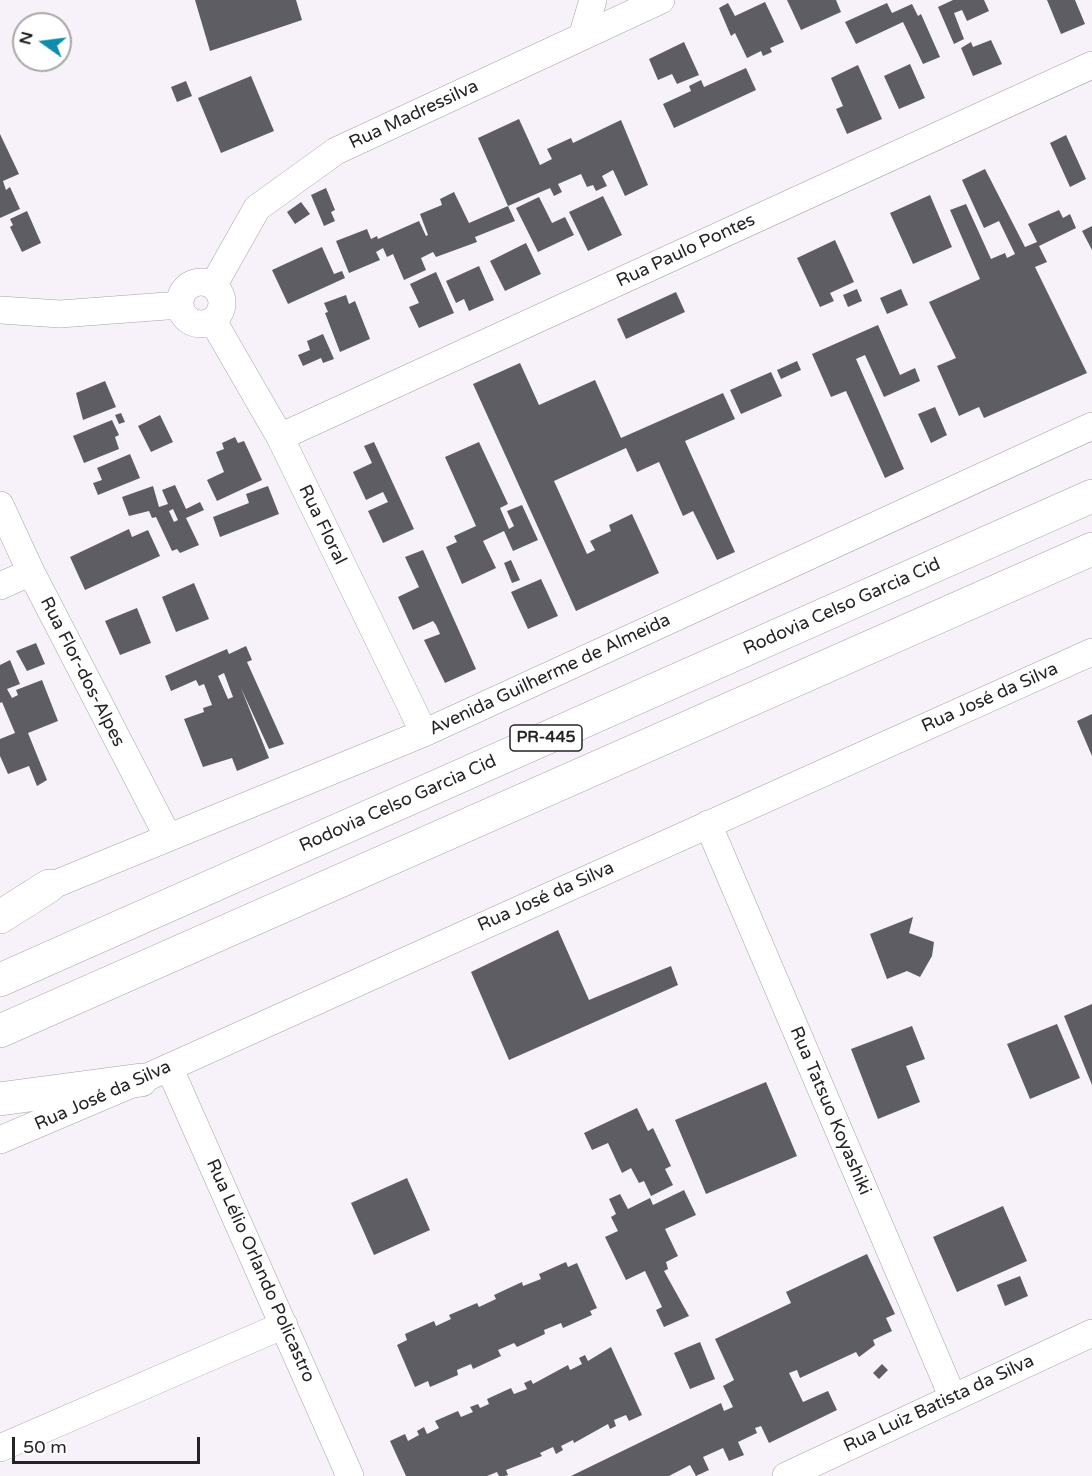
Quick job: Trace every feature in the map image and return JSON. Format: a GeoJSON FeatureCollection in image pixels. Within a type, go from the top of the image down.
{"type":"FeatureCollection","features":[{"type":"Feature","properties":{"kind":"highway","name":"Rodovia Celso Garcia Cid"},"geometry":{"type":"LineString","coordinates":[[0,980],[1092,496]]}},
{"type":"Feature","properties":{"kind":"highway","name":"PR-445"},"geometry":{"type":"LineString","coordinates":[[0,1031],[1092,549]]}},
{"type":"Feature","properties":{"kind":"highway"},"geometry":{"type":"LineString","coordinates":[[0,917],[50,886]]}},
{"type":"Feature","properties":{"kind":"highway"},"geometry":{"type":"LineString","coordinates":[[0,1098],[155,1074]]}},
{"type":"Feature","properties":{"kind":"street"},"geometry":{"type":"LineString","coordinates":[[582,37],[593,0]]}},
{"type":"Feature","properties":{"kind":"street","name":"Rua Madressilva"},"geometry":{"type":"LineString","coordinates":[[213,286],[257,208],[336,151],[661,0]]}},
{"type":"Feature","properties":{"kind":"street","name":"Rua Paulo Pontes"},"geometry":{"type":"LineString","coordinates":[[280,437],[1092,66]]}},
{"type":"Feature","properties":{"kind":"street"},"geometry":{"type":"LineString","coordinates":[[201,282],[213,286],[220,296],[221,309],[213,321],[206,324],[192,322],[182,312],[180,305],[183,291],[188,286],[201,282]]}},
{"type":"Feature","properties":{"kind":"street"},"geometry":{"type":"LineString","coordinates":[[0,310],[60,314],[180,305]]}},
{"type":"Feature","properties":{"kind":"street","name":"Rua Floral"},"geometry":{"type":"LineString","coordinates":[[213,321],[280,437],[424,734]]}},
{"type":"Feature","properties":{"kind":"street","name":"Avenida Guilherme de Almeida"},"geometry":{"type":"LineString","coordinates":[[0,907],[424,734],[1092,426]]}},
{"type":"Feature","properties":{"kind":"street","name":"Rua Flor-dos-Alpes"},"geometry":{"type":"LineString","coordinates":[[0,505],[10,548],[31,572],[168,837]]}},
{"type":"Feature","properties":{"kind":"street"},"geometry":{"type":"LineString","coordinates":[[0,586],[31,572]]}},
{"type":"Feature","properties":{"kind":"street","name":"Rua José da Silva"},"geometry":{"type":"LineString","coordinates":[[0,1140],[155,1074],[1092,652]]}},
{"type":"Feature","properties":{"kind":"street","name":"Rua Tatsuo Koyashiki"},"geometry":{"type":"LineString","coordinates":[[708,825],[953,1398]]}},
{"type":"Feature","properties":{"kind":"street","name":"Rua Lélio Orlando Policastro"},"geometry":{"type":"LineString","coordinates":[[155,1074],[284,1326],[350,1476]]}},
{"type":"Feature","properties":{"kind":"street"},"geometry":{"type":"LineString","coordinates":[[0,1448],[284,1326]]}},
{"type":"Feature","properties":{"kind":"street","name":"Rua Luiz Batista da Silva"},"geometry":{"type":"LineString","coordinates":[[786,1476],[1092,1333]]}},
{"type":"Feature","properties":{"kind":"building"},"geometry":{"type":"Polygon","coordinates":[[[195,0],[296,0],[302,20],[210,51],[195,0]]]}},
{"type":"Feature","properties":{"kind":"building"},"geometry":{"type":"Polygon","coordinates":[[[787,0],[836,0],[841,12],[801,30],[787,0]]]}},
{"type":"Feature","properties":{"kind":"building"},"geometry":{"type":"Polygon","coordinates":[[[953,0],[984,0],[989,11],[967,21],[962,10],[954,13],[964,39],[954,44],[938,7],[953,0]]]}},
{"type":"Feature","properties":{"kind":"building"},"geometry":{"type":"Polygon","coordinates":[[[1047,0],[1075,0],[1085,24],[1061,34],[1047,0]]]}},
{"type":"Feature","properties":{"kind":"building"},"geometry":{"type":"Polygon","coordinates":[[[765,2],[784,42],[770,48],[772,52],[763,56],[761,51],[747,58],[735,33],[731,36],[719,8],[728,3],[735,16],[765,2]]]}},
{"type":"Feature","properties":{"kind":"building"},"geometry":{"type":"Polygon","coordinates":[[[887,3],[892,13],[912,4],[918,16],[921,14],[940,57],[923,64],[903,22],[856,44],[845,22],[887,3]]]}},
{"type":"Feature","properties":{"kind":"building"},"geometry":{"type":"Polygon","coordinates":[[[991,40],[1002,64],[973,76],[961,48],[971,42],[973,47],[991,40]]]}},
{"type":"Feature","properties":{"kind":"building"},"geometry":{"type":"Polygon","coordinates":[[[684,42],[699,75],[677,84],[672,74],[658,80],[649,59],[684,42]]]}},
{"type":"Feature","properties":{"kind":"building"},"geometry":{"type":"Polygon","coordinates":[[[910,64],[925,98],[899,109],[884,76],[910,64]]]}},
{"type":"Feature","properties":{"kind":"building"},"geometry":{"type":"Polygon","coordinates":[[[858,65],[882,119],[847,134],[836,109],[843,106],[831,78],[858,65]]]}},
{"type":"Feature","properties":{"kind":"building"},"geometry":{"type":"Polygon","coordinates":[[[746,68],[756,90],[674,128],[663,104],[691,91],[689,86],[701,80],[704,87],[746,68]]]}},
{"type":"Feature","properties":{"kind":"building"},"geometry":{"type":"Polygon","coordinates":[[[251,76],[274,131],[221,153],[198,98],[251,76]]]}},
{"type":"Feature","properties":{"kind":"building"},"geometry":{"type":"Polygon","coordinates":[[[186,81],[192,96],[177,102],[171,87],[186,81]]]}},
{"type":"Feature","properties":{"kind":"building"},"geometry":{"type":"Polygon","coordinates":[[[519,119],[540,165],[552,159],[547,149],[571,138],[573,143],[621,120],[648,185],[625,196],[613,170],[602,176],[607,186],[596,191],[593,185],[587,187],[581,174],[558,184],[562,192],[554,196],[550,188],[508,206],[478,138],[519,119]]]}},
{"type":"Feature","properties":{"kind":"building"},"geometry":{"type":"Polygon","coordinates":[[[0,134],[19,174],[3,181],[6,190],[10,187],[20,209],[0,218],[0,134]]]}},
{"type":"Feature","properties":{"kind":"building"},"geometry":{"type":"Polygon","coordinates":[[[1066,135],[1086,179],[1070,187],[1050,143],[1066,135]]]}},
{"type":"Feature","properties":{"kind":"building"},"geometry":{"type":"Polygon","coordinates":[[[985,169],[1025,247],[1037,242],[1028,224],[1059,210],[1063,218],[1070,214],[1076,228],[1039,246],[1047,262],[1035,267],[1087,373],[984,418],[979,407],[959,416],[937,366],[956,358],[929,302],[980,279],[950,210],[966,204],[991,259],[1005,253],[1007,258],[1015,254],[999,221],[984,228],[962,180],[985,169]]]}},
{"type":"Feature","properties":{"kind":"building"},"geometry":{"type":"Polygon","coordinates":[[[326,188],[335,210],[331,212],[335,221],[324,226],[311,195],[326,188]]]}},
{"type":"Feature","properties":{"kind":"building"},"geometry":{"type":"Polygon","coordinates":[[[454,192],[469,223],[508,206],[515,221],[475,237],[477,242],[436,257],[433,252],[421,258],[426,270],[404,280],[393,254],[387,257],[383,248],[376,252],[380,260],[349,273],[336,241],[367,229],[371,239],[377,236],[378,239],[419,221],[426,236],[428,235],[420,214],[442,205],[440,199],[454,192]]]}},
{"type":"Feature","properties":{"kind":"building"},"geometry":{"type":"Polygon","coordinates":[[[930,195],[952,247],[913,264],[890,213],[930,195]]]}},
{"type":"Feature","properties":{"kind":"building"},"geometry":{"type":"Polygon","coordinates":[[[603,196],[622,235],[588,251],[569,212],[603,196]]]}},
{"type":"Feature","properties":{"kind":"building"},"geometry":{"type":"Polygon","coordinates":[[[539,197],[552,223],[565,217],[574,235],[538,252],[516,208],[539,197]]]}},
{"type":"Feature","properties":{"kind":"building"},"geometry":{"type":"Polygon","coordinates":[[[301,202],[310,214],[295,224],[287,212],[301,202]]]}},
{"type":"Feature","properties":{"kind":"building"},"geometry":{"type":"Polygon","coordinates":[[[27,211],[41,243],[22,252],[10,227],[13,225],[10,219],[27,211]]]}},
{"type":"Feature","properties":{"kind":"building"},"geometry":{"type":"Polygon","coordinates":[[[1092,226],[1092,250],[1082,231],[1092,226]]]}},
{"type":"Feature","properties":{"kind":"building"},"geometry":{"type":"Polygon","coordinates":[[[835,240],[854,282],[830,293],[834,301],[820,307],[797,258],[835,240]]]}},
{"type":"Feature","properties":{"kind":"building"},"geometry":{"type":"Polygon","coordinates":[[[526,243],[541,274],[505,291],[490,261],[526,243]]]}},
{"type":"Feature","properties":{"kind":"building"},"geometry":{"type":"Polygon","coordinates":[[[322,247],[334,274],[342,271],[345,278],[288,304],[272,270],[322,247]]]}},
{"type":"Feature","properties":{"kind":"building"},"geometry":{"type":"Polygon","coordinates":[[[479,266],[494,300],[469,311],[464,299],[456,303],[446,281],[479,266]]]}},
{"type":"Feature","properties":{"kind":"building"},"geometry":{"type":"Polygon","coordinates":[[[436,272],[454,313],[419,328],[409,307],[419,303],[410,284],[436,272]]]}},
{"type":"Feature","properties":{"kind":"building"},"geometry":{"type":"Polygon","coordinates":[[[857,289],[862,301],[848,307],[843,295],[857,289]]]}},
{"type":"Feature","properties":{"kind":"building"},"geometry":{"type":"Polygon","coordinates":[[[901,289],[908,305],[887,314],[880,298],[901,289]]]}},
{"type":"Feature","properties":{"kind":"building"},"geometry":{"type":"Polygon","coordinates":[[[676,292],[685,312],[626,339],[617,319],[676,292]]]}},
{"type":"Feature","properties":{"kind":"building"},"geometry":{"type":"Polygon","coordinates":[[[346,295],[349,304],[355,301],[370,339],[340,352],[325,313],[328,312],[324,303],[346,295]]]}},
{"type":"Feature","properties":{"kind":"building"},"geometry":{"type":"Polygon","coordinates":[[[878,325],[900,375],[915,368],[920,381],[884,397],[865,355],[856,359],[904,469],[885,478],[846,391],[831,397],[812,354],[878,325]]]}},
{"type":"Feature","properties":{"kind":"building"},"geometry":{"type":"Polygon","coordinates":[[[323,334],[334,359],[323,363],[321,358],[303,366],[298,355],[310,350],[307,341],[323,334]]]}},
{"type":"Feature","properties":{"kind":"building"},"geometry":{"type":"Polygon","coordinates":[[[797,361],[801,370],[781,379],[777,370],[797,361]]]}},
{"type":"Feature","properties":{"kind":"building"},"geometry":{"type":"Polygon","coordinates":[[[520,363],[539,405],[595,380],[621,438],[723,393],[735,419],[685,441],[735,552],[717,560],[693,511],[683,516],[659,462],[637,472],[626,448],[554,481],[587,554],[595,550],[590,541],[611,531],[609,525],[632,514],[659,573],[576,611],[473,384],[520,363]]]}},
{"type":"Feature","properties":{"kind":"building"},"geometry":{"type":"Polygon","coordinates":[[[771,372],[782,396],[741,414],[730,390],[771,372]]]}},
{"type":"Feature","properties":{"kind":"building"},"geometry":{"type":"Polygon","coordinates":[[[105,381],[116,407],[83,420],[76,393],[105,381]]]}},
{"type":"Feature","properties":{"kind":"building"},"geometry":{"type":"Polygon","coordinates":[[[935,407],[947,435],[931,443],[918,414],[935,407]]]}},
{"type":"Feature","properties":{"kind":"building"},"geometry":{"type":"Polygon","coordinates":[[[121,413],[125,422],[119,424],[115,415],[121,413]]]}},
{"type":"Feature","properties":{"kind":"building"},"geometry":{"type":"Polygon","coordinates":[[[160,415],[173,442],[151,452],[138,426],[160,415]]]}},
{"type":"Feature","properties":{"kind":"building"},"geometry":{"type":"Polygon","coordinates":[[[112,420],[119,435],[115,437],[119,449],[84,463],[73,436],[112,420]]]}},
{"type":"Feature","properties":{"kind":"building"},"geometry":{"type":"Polygon","coordinates":[[[235,437],[238,443],[244,441],[262,480],[217,501],[207,480],[224,472],[216,452],[224,449],[222,443],[235,437]]]}},
{"type":"Feature","properties":{"kind":"building"},"geometry":{"type":"Polygon","coordinates":[[[374,442],[414,529],[383,543],[368,511],[388,502],[383,492],[366,500],[353,472],[372,463],[364,446],[374,442]]]}},
{"type":"Feature","properties":{"kind":"building"},"geometry":{"type":"Polygon","coordinates":[[[479,442],[508,504],[500,508],[509,529],[514,526],[507,511],[522,505],[538,540],[513,551],[504,531],[483,541],[496,568],[462,584],[446,547],[457,542],[454,536],[476,526],[445,457],[479,442]]]}},
{"type":"Feature","properties":{"kind":"building"},"geometry":{"type":"Polygon","coordinates":[[[130,454],[140,478],[98,495],[93,483],[102,480],[97,468],[130,454]]]}},
{"type":"Feature","properties":{"kind":"building"},"geometry":{"type":"Polygon","coordinates":[[[175,485],[186,509],[200,502],[204,510],[186,518],[199,545],[180,553],[177,549],[172,551],[156,517],[152,518],[149,511],[129,516],[122,497],[153,486],[159,507],[168,504],[162,490],[175,485]],[[173,509],[169,511],[174,522],[178,520],[173,509]]]}},
{"type":"Feature","properties":{"kind":"building"},"geometry":{"type":"Polygon","coordinates":[[[268,486],[279,514],[220,537],[213,517],[249,503],[246,494],[268,486]]]}},
{"type":"Feature","properties":{"kind":"building"},"geometry":{"type":"Polygon","coordinates":[[[129,529],[132,537],[148,530],[160,556],[85,590],[70,557],[129,529]]]}},
{"type":"Feature","properties":{"kind":"building"},"geometry":{"type":"Polygon","coordinates":[[[423,550],[476,669],[445,683],[424,640],[440,634],[436,625],[433,621],[413,630],[398,597],[419,587],[405,557],[423,550]]]}},
{"type":"Feature","properties":{"kind":"building"},"geometry":{"type":"Polygon","coordinates":[[[511,560],[520,580],[512,583],[504,563],[511,560]]]}},
{"type":"Feature","properties":{"kind":"building"},"geometry":{"type":"Polygon","coordinates":[[[541,579],[558,616],[528,629],[511,592],[541,579]]]}},
{"type":"Feature","properties":{"kind":"building"},"geometry":{"type":"Polygon","coordinates":[[[194,583],[209,619],[176,632],[162,597],[194,583]]]}},
{"type":"Feature","properties":{"kind":"building"},"geometry":{"type":"Polygon","coordinates":[[[137,608],[151,643],[120,655],[105,621],[137,608]]]}},
{"type":"Feature","properties":{"kind":"building"},"geometry":{"type":"Polygon","coordinates":[[[36,643],[45,664],[27,671],[16,651],[36,643]]]}},
{"type":"Feature","properties":{"kind":"building"},"geometry":{"type":"Polygon","coordinates":[[[246,646],[252,660],[247,662],[284,744],[269,749],[241,688],[269,758],[237,771],[232,758],[203,767],[184,719],[204,712],[203,708],[212,705],[204,684],[199,686],[196,680],[171,691],[165,676],[227,649],[229,654],[246,646]],[[224,673],[218,676],[228,699],[233,697],[224,673]]]}},
{"type":"Feature","properties":{"kind":"building"},"geometry":{"type":"Polygon","coordinates":[[[10,660],[20,684],[7,689],[12,698],[18,695],[16,690],[42,680],[58,721],[28,733],[47,780],[37,786],[29,766],[8,774],[0,756],[0,739],[15,733],[2,702],[0,703],[0,665],[10,660]]]}},
{"type":"Feature","properties":{"kind":"building"},"geometry":{"type":"Polygon","coordinates":[[[1092,714],[1092,756],[1077,721],[1092,714]]]}},
{"type":"Feature","properties":{"kind":"building"},"geometry":{"type":"Polygon","coordinates":[[[913,917],[909,933],[934,942],[932,956],[920,977],[907,971],[887,979],[870,934],[913,917]]]}},
{"type":"Feature","properties":{"kind":"building"},"geometry":{"type":"Polygon","coordinates":[[[558,930],[589,1000],[671,966],[678,985],[509,1060],[471,972],[558,930]]]}},
{"type":"Feature","properties":{"kind":"building"},"geometry":{"type":"Polygon","coordinates":[[[1092,1004],[1092,1085],[1064,1016],[1092,1004]]]}},
{"type":"Feature","properties":{"kind":"building"},"geometry":{"type":"Polygon","coordinates":[[[1057,1024],[1080,1078],[1030,1099],[1007,1044],[1057,1024]]]}},
{"type":"Feature","properties":{"kind":"building"},"geometry":{"type":"Polygon","coordinates":[[[912,1026],[925,1059],[906,1066],[920,1102],[878,1119],[851,1049],[912,1026]]]}},
{"type":"Feature","properties":{"kind":"building"},"geometry":{"type":"Polygon","coordinates":[[[766,1082],[797,1156],[706,1194],[675,1120],[766,1082]]]}},
{"type":"Feature","properties":{"kind":"building"},"geometry":{"type":"Polygon","coordinates":[[[637,1108],[648,1131],[653,1128],[671,1166],[665,1169],[673,1185],[651,1196],[644,1181],[639,1183],[631,1168],[622,1173],[608,1143],[592,1150],[584,1133],[637,1108]]]}},
{"type":"Feature","properties":{"kind":"building"},"geometry":{"type":"Polygon","coordinates":[[[407,1178],[430,1230],[374,1255],[351,1203],[407,1178]]]}},
{"type":"Feature","properties":{"kind":"building"},"geometry":{"type":"Polygon","coordinates":[[[684,1190],[696,1215],[665,1229],[678,1256],[666,1262],[668,1269],[664,1271],[689,1316],[664,1327],[656,1310],[662,1307],[645,1271],[626,1280],[605,1237],[618,1231],[611,1217],[616,1214],[609,1199],[620,1194],[628,1209],[650,1198],[653,1205],[684,1190]]]}},
{"type":"Feature","properties":{"kind":"building"},"geometry":{"type":"Polygon","coordinates":[[[1003,1206],[1027,1261],[957,1292],[933,1237],[1003,1206]]]}},
{"type":"Feature","properties":{"kind":"building"},"geometry":{"type":"Polygon","coordinates":[[[867,1254],[895,1314],[886,1318],[892,1331],[873,1340],[875,1345],[859,1357],[856,1352],[800,1378],[797,1370],[789,1373],[803,1402],[828,1391],[837,1410],[769,1443],[761,1426],[755,1428],[757,1433],[738,1442],[744,1455],[729,1461],[723,1448],[703,1457],[709,1470],[696,1476],[690,1465],[669,1476],[571,1476],[721,1403],[724,1411],[733,1407],[723,1386],[734,1380],[715,1339],[791,1303],[786,1292],[867,1254]]]}},
{"type":"Feature","properties":{"kind":"building"},"geometry":{"type":"Polygon","coordinates":[[[566,1262],[568,1267],[577,1263],[597,1308],[590,1311],[592,1315],[563,1328],[561,1323],[544,1330],[545,1334],[517,1347],[514,1343],[498,1350],[501,1356],[473,1369],[471,1364],[457,1370],[458,1375],[430,1387],[428,1381],[415,1387],[397,1345],[407,1340],[405,1334],[434,1321],[436,1326],[451,1319],[449,1315],[477,1303],[479,1307],[496,1299],[494,1295],[522,1282],[523,1286],[541,1279],[539,1274],[566,1262]]]}},
{"type":"Feature","properties":{"kind":"building"},"geometry":{"type":"Polygon","coordinates":[[[1020,1276],[1028,1296],[1005,1306],[997,1285],[1020,1276]]]}},
{"type":"Feature","properties":{"kind":"building"},"geometry":{"type":"Polygon","coordinates":[[[700,1342],[715,1379],[690,1389],[674,1353],[700,1342]]]}},
{"type":"Feature","properties":{"kind":"building"},"geometry":{"type":"Polygon","coordinates":[[[611,1347],[642,1415],[629,1421],[626,1415],[614,1420],[616,1426],[610,1429],[608,1424],[574,1443],[573,1440],[561,1446],[563,1450],[556,1454],[553,1447],[540,1453],[542,1456],[506,1470],[508,1475],[505,1476],[499,1476],[497,1472],[487,1476],[406,1476],[390,1441],[405,1434],[408,1441],[419,1435],[417,1431],[424,1427],[427,1434],[439,1428],[435,1421],[458,1411],[461,1417],[473,1412],[470,1407],[478,1404],[480,1408],[489,1404],[487,1399],[511,1388],[514,1394],[527,1389],[524,1383],[531,1380],[533,1384],[568,1365],[570,1370],[582,1364],[579,1358],[585,1355],[588,1361],[611,1347]]]}},
{"type":"Feature","properties":{"kind":"building"},"geometry":{"type":"Polygon","coordinates":[[[882,1364],[888,1370],[879,1379],[873,1373],[882,1364]]]}}]}
